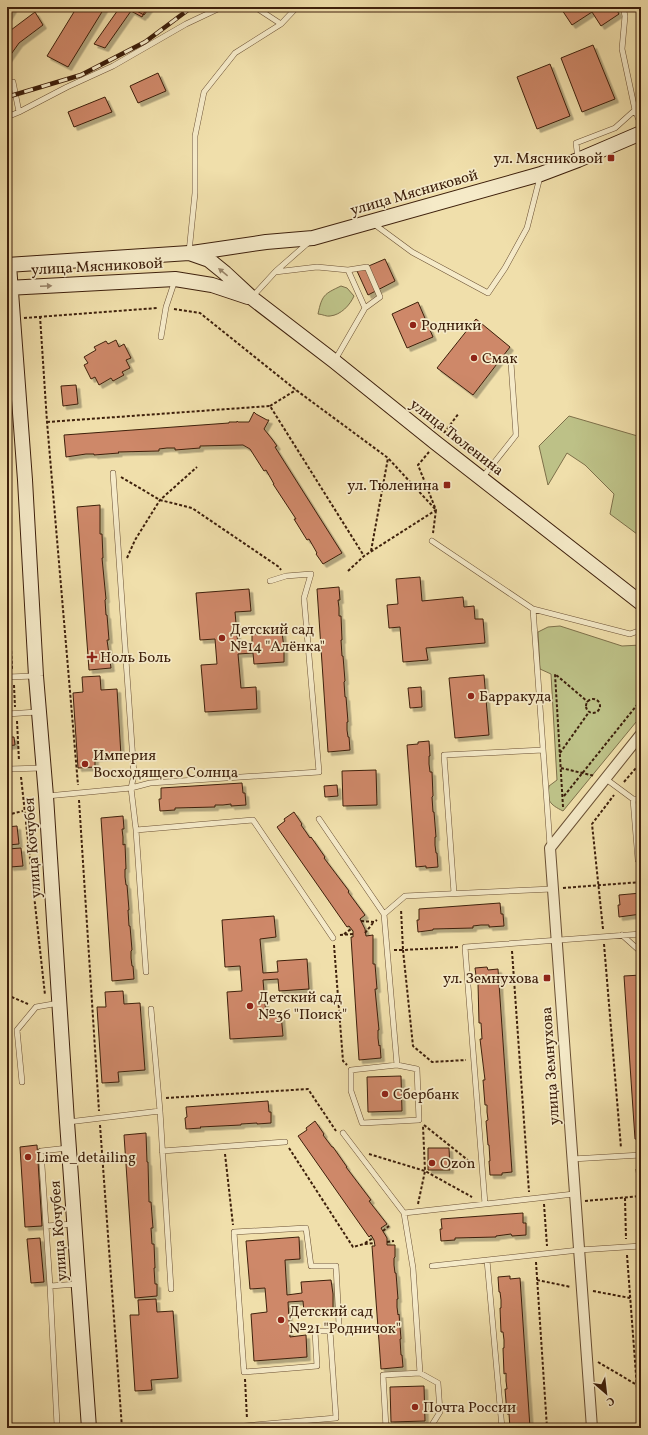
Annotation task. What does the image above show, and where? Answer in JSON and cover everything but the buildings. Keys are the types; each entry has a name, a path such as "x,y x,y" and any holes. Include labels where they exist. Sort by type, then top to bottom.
{"street":[{"name":"улица Мясниковой","path":"8,265 189,253 266,242 313,238 541,174 641,133"},
{"name":"улица Мясниковой","path":"189,253 209,260 252,298"},
{"name":"улица Кочубея","path":"8,265 14,357 26,487 38,712 46,796 53,1005 67,1122 89,1428"},
{"name":"улица Мясниковой","path":"9,287 175,279 212,285 252,298"},
{"name":"улица Тюленина","path":"252,298 641,603"},
{"path":"550,848 641,734"},
{"name":"улица Земнухова","path":"550,848 592,1428"}],"lane":[{"path":"7,117 113,66 186,24 222,7"},
{"path":"255,7 281,24"},
{"path":"189,253 195,193 195,136 204,92 235,53 281,24 297,7"},
{"path":"624,7 625,16 622,49 635,110 641,125"},
{"path":"7,83 12,82 19,112"},
{"path":"578,160 576,143 615,128 635,110 641,108"},
{"path":"372,222 412,252 488,292 505,268 527,228 541,174"},
{"path":"252,298 275,272 313,238"},
{"path":"275,272 317,267 348,270 367,267 378,290 380,298 365,308 334,361"},
{"path":"348,270 365,308"},
{"path":"161,337 166,307 175,279"},
{"path":"482,479 516,435 512,363"},
{"path":"113,473 134,776 131,788 136,830 146,972"},
{"path":"432,541 534,609 630,634 641,630"},
{"path":"46,796 131,788 150,783 274,773 319,772 304,598 311,574 286,576 270,581"},
{"path":"534,609 550,848"},
{"path":"10,677 36,676"},
{"path":"7,714 38,712"},
{"path":"454,893 444,755 543,750"},
{"path":"9,769 43,768"},
{"path":"606,779 633,799 641,798"},
{"path":"633,799 638,860 641,860"},
{"path":"319,819 384,914 397,1065"},
{"path":"136,830 253,820 333,938"},
{"path":"384,914 405,896 552,889"},
{"path":"485,1204 465,947 641,934"},
{"path":"622,935 641,952"},
{"path":"22,1082 17,1030 36,1008 53,1005"},
{"path":"152,1009 171,1290"},
{"path":"397,1065 417,1069 419,1120 362,1123 351,1091 351,1070 397,1065"},
{"path":"67,1122 160,1110"},
{"path":"343,1133 404,1213 413,1268 420,1373"},
{"path":"162,1151 285,1142"},
{"path":"57,1425 41,1151 69,1148"},
{"path":"572,1159 641,1156"},
{"path":"404,1213 544,1197 575,1198"},
{"path":"46,1226 74,1224"},
{"path":"306,1228 311,1266 336,1266 339,1324 330,1331 315,1331 317,1366 244,1372 234,1232 306,1228"},
{"path":"432,1266 578,1250 641,1246"},
{"path":"487,1260 501,1427"},
{"path":"50,1286 79,1284"},
{"path":"220,1428 336,1418 330,1331"},
{"path":"386,1428 383,1375 420,1373 438,1383 440,1412 430,1428"}],"path":[{"path":"122,1428 79,794 47,422 40,316 166,307 200,313 296,390 388,458 436,510"},
{"path":"47,422 270,406 296,390"},
{"path":"270,406 364,556"},
{"path":"371,551 388,458"},
{"path":"418,465 436,510 432,541"},
{"path":"127,559 135,540 160,500 197,467"},
{"path":"113,473 160,500 192,508 279,567 286,576"},
{"path":"348,571 371,551 436,510"},
{"path":"7,566 10,677 16,713 24,811 53,1005"},
{"path":"563,807 555,674 588,702"},
{"path":"588,702 596,700 600,707 596,713 589,712"},
{"path":"563,797 641,700"},
{"path":"588,702 586,706 589,712"},
{"path":"560,753 589,712"},
{"path":"622,1157 592,824 641,762"},
{"path":"561,768 606,779"},
{"path":"7,815 24,811"},
{"path":"552,889 641,882"},
{"path":"400,900 413,1046 432,1062 474,1060"},
{"path":"366,933 374,922 384,914"},
{"path":"361,921 374,922"},
{"path":"351,928 343,934 333,938 343,1061 351,1070"},
{"path":"343,934 353,934"},
{"path":"512,943 530,1199"},
{"path":"404,950 465,947"},
{"path":"7,995 36,1008"},
{"path":"159,1099 308,1089 336,1131 343,1133"},
{"path":"416,1212 425,1171 423,1124 482,1172"},
{"path":"285,1142 353,1247 375,1243"},
{"path":"224,1146 234,1232"},
{"path":"355,1149 425,1171 485,1204"},
{"path":"575,1198 625,1198 641,1196"},
{"path":"544,1197 548,1254"},
{"path":"625,1198 626,1247 640,1428"},
{"path":"383,1230 389,1226"},
{"path":"364,1244 373,1238"},
{"path":"387,1242 394,1242"},
{"path":"536,1255 547,1428"},
{"path":"598,1355 598,1363 637,1385"},
{"path":"244,1372 247,1426"},
{"path":"474,1428 501,1427"}],"green space":[{"path":"341,286 347,288 354,296 348,306 338,314 327,316 318,314 321,303 327,293"},
{"path":"569,416 641,437 641,537 610,514 614,494 585,465 567,453 548,485 539,446"},
{"path":"560,626 622,646 641,645 641,716 563,811 550,802 548,795 549,786 557,780 551,674 540,669 538,632 548,627"}],"railway":[{"path":"7,97 81,75 145,42 192,7"}],"place":[{"name":"ул. Мясниковой","path":"611,158"},
{"name":"Родники","path":"413,325"},
{"name":"Смак","path":"474,358"},
{"name":"ул. Тюленина","path":"447,485"},
{"name":"Детский сад №14 \"Алёнка\"","path":"222,638"},
{"name":"Ноль Боль","path":"92,657"},
{"name":"Барракуда","path":"471,696"},
{"name":"Империя Восходящего Солнца","path":"85,764"},
{"name":"ул. Земнухова","path":"547,978"},
{"name":"Детский сад №36 \"Поиск\"","path":"250,1006"},
{"name":"Сбербанк","path":"385,1094"},
{"name":"Lime_detailing","path":"28,1157"},
{"name":"Ozon","path":"432,1163"},
{"name":"Детский сад №21 \"Родничок\"","path":"281,1320"},
{"name":"Почта России","path":"415,1407"}]}
